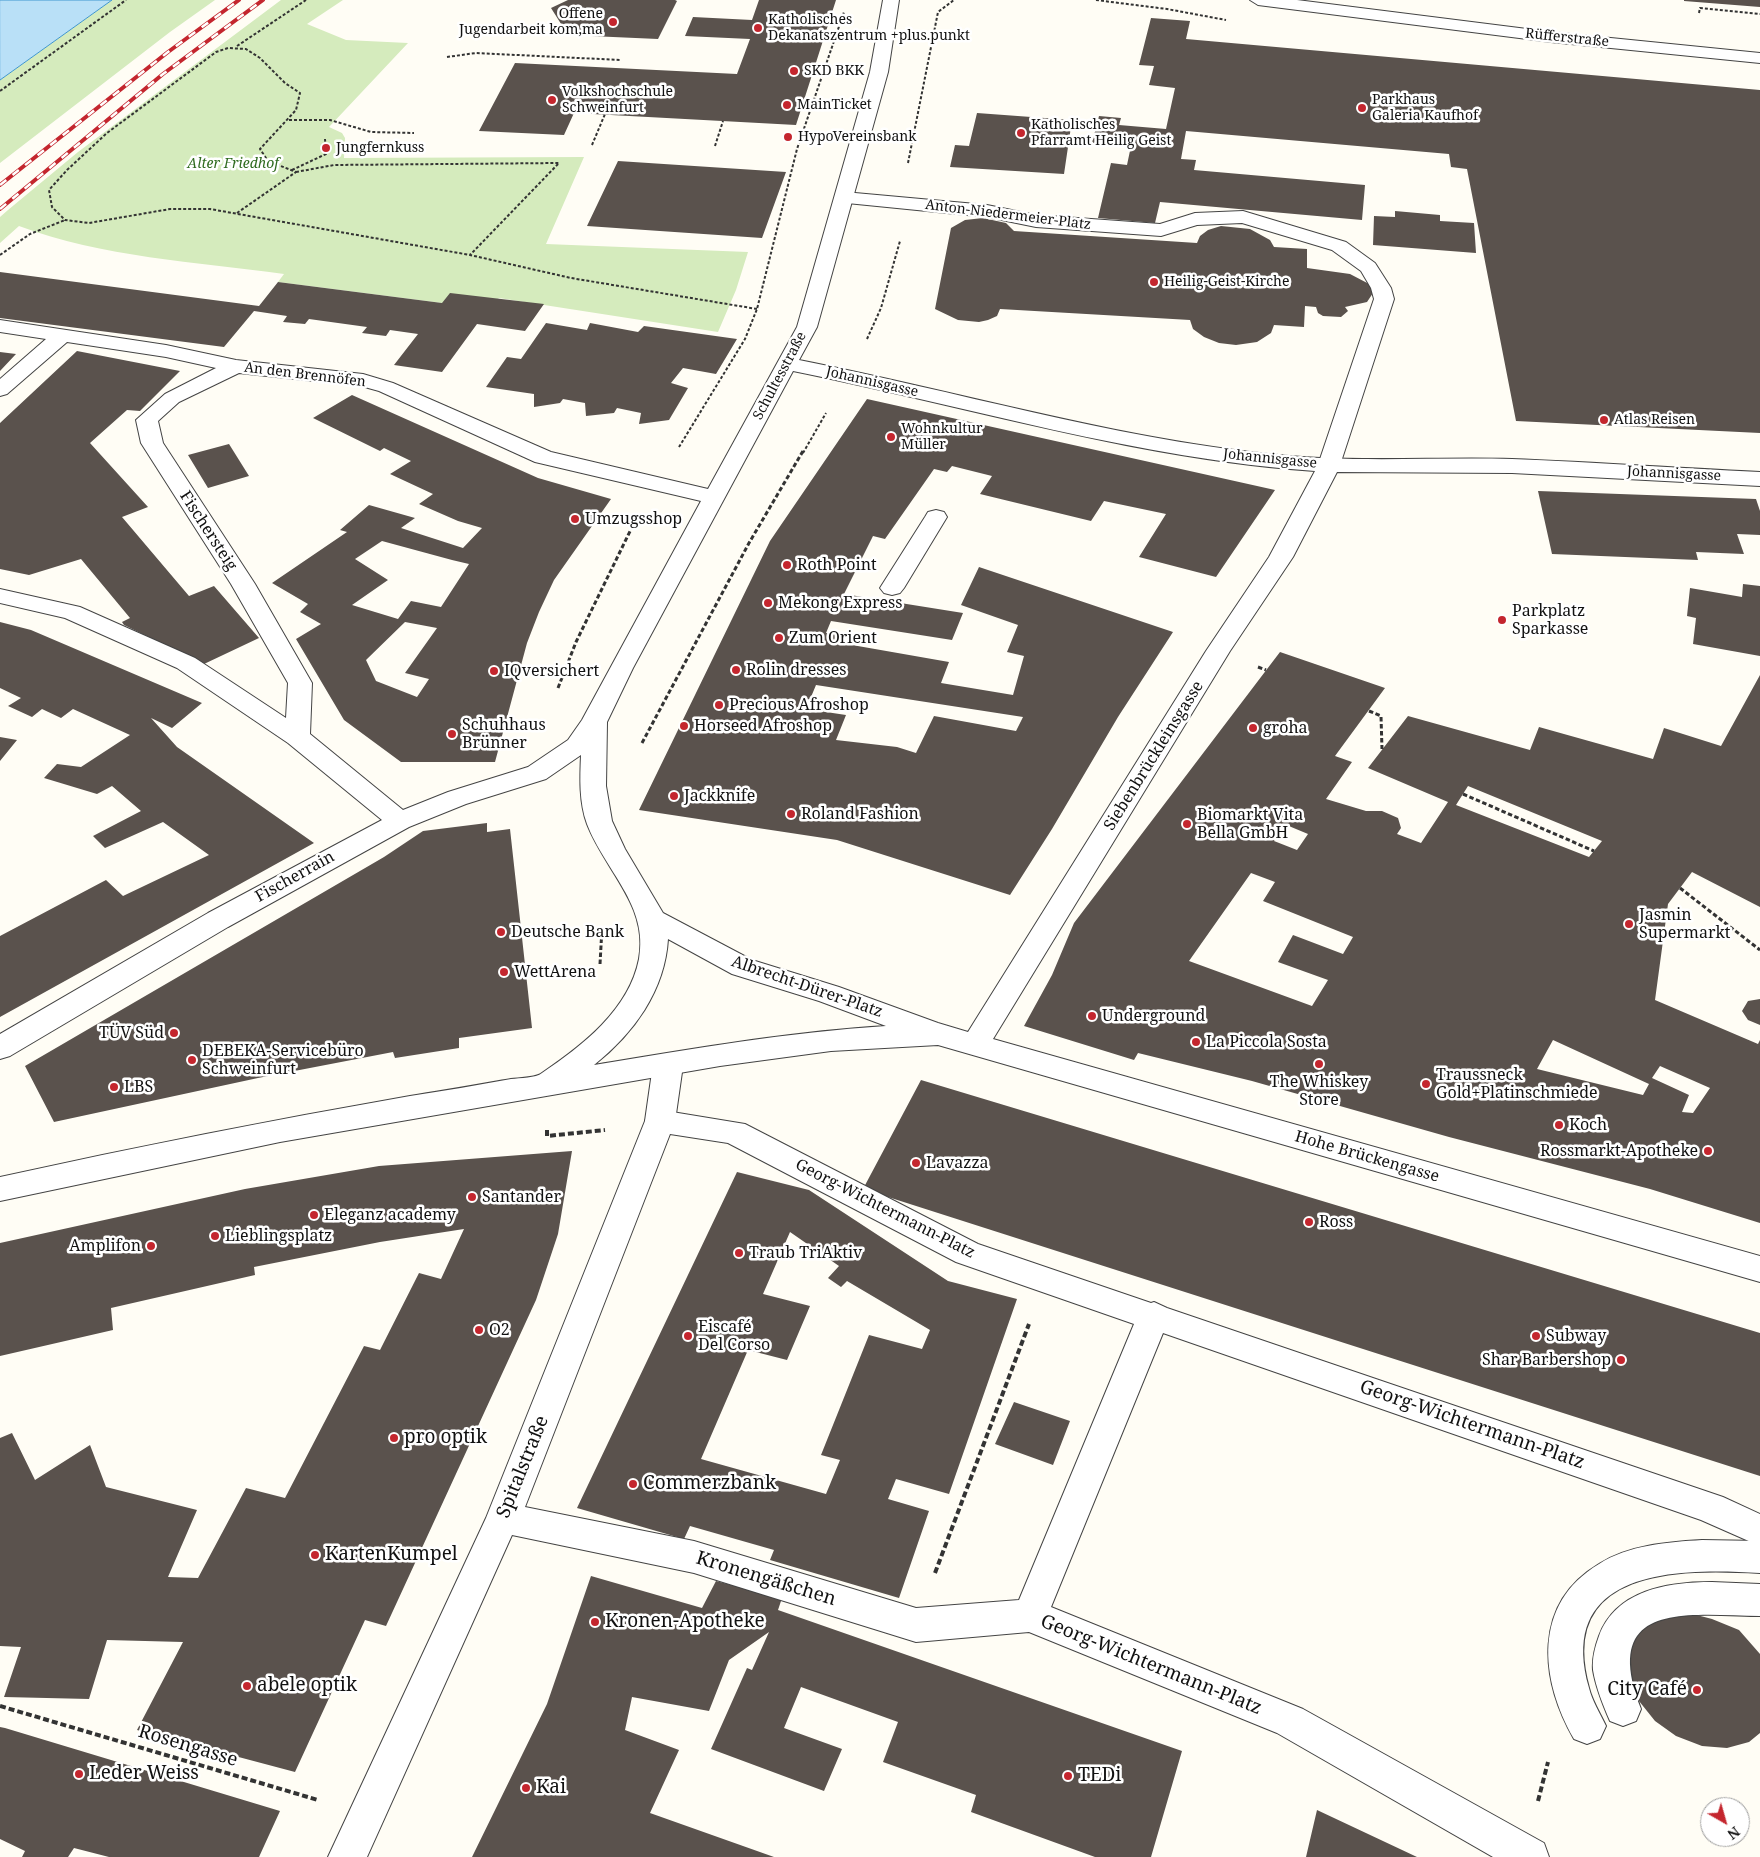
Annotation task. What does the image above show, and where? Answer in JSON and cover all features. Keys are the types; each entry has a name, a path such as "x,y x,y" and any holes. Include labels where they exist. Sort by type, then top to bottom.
{"street":[{"name":"Schultesstraße","path":"594,722 621,668 807,328 879,72 891,0"},
{"name":"Rüfferstraße","path":"1258,0 1551,37 1760,58"},
{"name":"Anton-Niedermeier-Platz","path":"844,198 987,211 1036,221 1161,230 1196,219 1243,217 1302,232 1339,246 1368,267 1381,288 1384,300 1329,465"},
{"name":"An den Brennöfen","path":"0,326 64,334 166,351 236,366 363,380 386,387 543,457 655,485 714,497"},
{"path":"0,390 64,334"},
{"name":"Johannisgasse","path":"788,364 849,376 1058,425 1175,447 1268,461 1329,465 1512,466 1760,478"},
{"name":"Fischersteig","path":"236,366 172,398 147,420 152,443 243,584 300,683 297,737"},
{"name":"Siebenbrückleinsgasse","path":"975,1044 1218,651 1281,557 1329,465"},
{"path":"892,588 936,517"},
{"path":"0,596 72,612 186,664 297,737 400,821"},
{"path":"544,1085 581,1062 621,1022 646,982 654,949 652,919 607,838 595,806 594,722"},
{"name":"Fischerrain","path":"0,1048 218,920 400,821 457,798 537,773 577,746 594,722"},
{"name":"Albrecht-Dürer-Platz","path":"652,919 742,967 829,994 938,1034 975,1044"},
{"name":"Albrecht-Dürer-Platz","path":"668,1065 831,1040 938,1034"},
{"name":"Hohe Brückengasse","path":"975,1044 1760,1269"},
{"path":"0,1189 134,1159 280,1130 668,1065"},
{"name":"Spitalstraße","path":"347,1857 503,1518 660,1121 668,1065"},
{"name":"Georg-Wichtermann-Platz","path":"660,1121 734,1132 967,1252 1711,1508 1760,1530"},
{"name":"Georg-Wichtermann-Platz","path":"1154,1315 1030,1616 1290,1721 1530,1857"},
{"name":"Kronengäßchen","path":"503,1518 694,1557 916,1624 1030,1616"},
{"path":"1587,1726 1575,1706 1569,1685 1565,1657 1567,1632 1576,1606 1595,1584 1615,1572 1639,1563 1670,1558 1738,1556 1760,1558"},
{"path":"1623,1709 1616,1694 1611,1674 1611,1652 1618,1629 1637,1613 1660,1604 1683,1599 1760,1600"}],"path":[{"path":"0,91 126,0"},
{"path":"237,47 306,0"},
{"path":"556,694 576,642 655,485 745,339 757,309 798,149 845,6"},
{"path":"1736,6 1736,12"},
{"path":"1700,8 1760,14"},
{"path":"65,220 52,207 49,190 67,167 95,142 224,48 251,49 281,80 300,93 300,102 288,120 265,138 260,149 268,160 296,172"},
{"path":"447,57 476,53 620,60"},
{"path":"592,145 605,114"},
{"path":"288,120 330,120 371,132 414,133"},
{"path":"714,146 724,121"},
{"path":"292,170 326,154 325,139"},
{"path":"237,213 296,172 334,165 559,163 470,255"},
{"path":"0,255 15,241 35,229 65,220 90,223 170,209 210,209 470,255 571,278 757,309"},
{"path":"638,751 749,543 849,376"},
{"path":"1369,711 1381,716 1382,750"},
{"path":"1463,794 1594,851"},
{"path":"1680,888 1760,950"},
{"path":"599,921 602,930 600,970"},
{"path":"916,1624 1045,1279"},
{"name":"Rosengasse","path":"0,1706 367,1814"}],"green space":[{"path":"112,0 215,0 170,32 0,163 0,80"},
{"name":"Alter Friedhof","path":"281,0 343,0 307,24 346,40 408,43 329,127 342,133 345,138 344,158 584,157 546,244 748,252 736,290 718,332 499,298 497,300 442,303 278,282 284,274 116,252 83,245 19,226 0,243 0,217 8,210 78,152"}],"water":[{"path":"0,0 112,0 0,80"}],"building":[{"name":"Offene Jugendarbeit kom,ma","path":"568,0 677,1 658,39 568,35 551,8"},
{"path":"759,0 836,0 796,125 574,113 564,135 479,131 515,63 737,74 750,39 685,36 693,17 752,20"},
{"path":"1760,0 1760,7 1684,1"},
{"path":"1151,18 1190,21 1186,39 1760,90 1760,433 1516,421 1467,169 1451,167 1449,154 1186,131 1181,159 1196,160 1194,170 1365,185 1362,220 1160,202 1155,223 1098,218 1111,163 1127,165 1131,146 1092,143 1099,116 1121,118 1119,125 1166,129 1175,88 1149,85 1154,66 1139,65"},
{"name":"Katholisches Pfarramt Heilig Geist","path":"977,113 1072,120 1064,174 950,167 955,145 969,146"},
{"path":"618,161 786,172 762,238 587,226"},
{"path":"1395,211 1440,215 1440,221 1474,223 1476,253 1373,245 1374,216 1395,217"},
{"name":"Heilig-Geist-Kirche","path":"983,218 1006,223 1014,231 1197,243 1200,236 1208,230 1221,226 1250,229 1270,240 1274,247 1307,249 1307,268 1350,274 1371,285 1373,293 1367,302 1345,307 1348,311 1341,317 1323,316 1318,313 1316,307 1305,306 1304,327 1274,325 1271,333 1257,342 1236,345 1219,343 1204,337 1193,329 1190,320 1000,309 997,316 988,320 979,322 958,320 935,309 951,228 965,220"},
{"path":"0,272 259,306 278,282 442,303 450,293 544,304 525,331 477,324 442,372 394,365 418,334 390,330 386,336 362,333 367,327 309,319 305,324 283,322 287,316 254,311 224,347 0,318"},
{"path":"546,323 587,330 590,323 638,332 644,326 737,339 716,374 683,368 671,383 688,388 669,420 639,424 641,413 617,408 614,413 586,416 585,403 563,399 560,403 534,407 534,394 486,387 507,357 521,359"},
{"path":"77,351 180,371 140,411 127,410 90,443 148,507 122,517 189,596 214,586 259,638 204,664 124,625 122,622 130,618 81,559 29,575 0,569 0,423"},
{"path":"0,352 16,354 0,371"},
{"path":"352,395 538,478 611,499 554,580 539,612 527,643 495,762 401,762 344,720 296,639 321,624 300,612 308,604 272,583 347,532 340,530 369,505 415,518 401,528 463,548 482,528 458,521 419,504 433,494 390,474 411,461 384,448 380,451 313,418","holes":["382,541 452,560 469,564 441,607 411,601 398,619 352,605 388,580 355,559","405,622 437,628 405,673 429,679 417,697 376,681 366,660"]},
{"path":"867,399 1275,490 1216,577 1139,557 1166,514 1104,501 1091,521 980,494 992,476 952,466 947,472 934,469 885,539 873,536 844,594 963,613 952,640 831,621 826,633 838,634 835,642 949,662 941,683 1013,695 1024,656 1007,652 1018,625 961,605 979,567 1173,632 1118,717 1052,829 1010,895 837,840 639,810 770,541","holes":["816,685 1023,717 1016,731 934,716 916,753 897,747 836,740 846,715 806,709"]},
{"path":"229,444 249,476 208,488 188,455"},
{"path":"1538,491 1756,499 1760,511 1760,535 1737,534 1744,554 1696,552 1698,560 1552,554"},
{"path":"1743,584 1760,586 1760,656 1693,644 1696,618 1687,616 1690,588 1742,597"},
{"path":"0,622 31,630 202,703 172,728 151,718 177,747 314,843 0,1017 0,936 106,880 123,896 209,855 163,822 105,848 93,836 141,811 112,786 97,794 44,778 57,764 81,767 130,735 73,709 61,718 42,709 32,717 8,706 21,698 0,688"},
{"path":"1280,652 1385,688 1335,756 1352,762 1326,799 1366,811 1382,811 1398,818 1401,828 1397,834 1421,843 1448,802 1368,768 1408,716 1530,750 1539,727 1653,759 1664,728 1721,746 1760,675 1760,907 1692,872 1668,904 1655,1000 1758,1044 1760,1040 1760,1223 1650,1189 1449,1137 1252,1081 1138,1053 1134,1060 1024,1026 1052,975 1074,923","holes":["1468,786 1602,841 1589,857 1456,805","1284,824 1308,834 1297,850 1274,841","1251,873 1275,882 1263,901 1353,937 1343,954 1293,935 1278,962 1328,980 1312,1006 1189,961","1553,1040 1649,1084 1643,1095 1537,1069","1660,1066 1710,1088 1693,1113 1682,1112 1689,1095 1652,1078"]},
{"path":"0,737 17,740 0,761"},
{"path":"487,823 487,832 510,829 532,1028 459,1038 459,1048 395,1058 393,1052 258,1078 54,1122 25,1066 384,857 423,831"},
{"path":"1760,999 1760,1025 1748,1020 1742,1011 1748,1001"},
{"path":"921,1080 1760,1333 1760,1476 863,1189"},
{"path":"572,1151 558,1234 536,1300 386,1626 365,1620 295,1772 137,1730 183,1642 107,1640 89,1699 4,1697 21,1647 0,1646 0,1438 12,1433 35,1480 90,1445 106,1487 197,1510 168,1577 198,1578 246,1488 285,1498 364,1346 380,1350 419,1273 441,1279 464,1229 380,1242 254,1267 255,1275 111,1308 113,1330 0,1356 0,1243 245,1189 379,1166"},
{"path":"737,1172 809,1190 948,1281 1017,1299 949,1494 896,1479 888,1499 929,1511 899,1598 770,1560 774,1550 690,1526 684,1539 577,1508","holes":["790,1232 839,1266 828,1278 841,1287 847,1281 930,1330 922,1349 869,1335 821,1455 840,1460 826,1494 701,1459 748,1350 787,1360 810,1306 763,1294"]},
{"path":"1014,1402 1070,1421 1053,1465 995,1444"},
{"path":"591,1576 702,1608 716,1581 782,1598 778,1610 1182,1751 1151,1857 1095,1857 971,1812 976,1795 883,1762 898,1722 801,1687 784,1728 842,1749 824,1791 711,1749 747,1668 752,1670 769,1632 729,1660 709,1711 632,1697 625,1730 679,1750 650,1813 774,1857 472,1857 547,1704"},
{"name":"City Café","path":"1689,1613 1712,1619 1739,1630 1760,1654 1760,1733 1749,1742 1727,1748 1702,1746 1676,1736 1655,1721 1639,1701 1630,1679 1628,1657 1634,1639 1648,1624 1666,1616"},
{"name":"Leder Weiss","path":"0,1727 280,1811 259,1857 109,1857 74,1848 68,1857 22,1857 25,1851 0,1839"},
{"path":"1317,1810 1417,1857 1306,1857"}],"railway":[{"path":"0,185 168,52 239,0"},
{"path":"0,209 163,74 263,0"}],"place":[{"name":"Offene Jugendarbeit kom,ma","path":"613,22"},
{"name":"Katholisches Dekanatszentrum +plus.punkt","path":"758,28"},
{"name":"SKD BKK","path":"794,71"},
{"name":"Volkshochschule Schweinfurt","path":"552,100"},
{"name":"MainTicket","path":"787,105"},
{"name":"Parkhaus Galeria Kaufhof","path":"1362,108"},
{"name":"Katholisches Pfarramt Heilig Geist","path":"1021,133"},
{"name":"HypoVereinsbank","path":"788,137"},
{"name":"Jungfernkuss","path":"326,148"},
{"name":"Heilig-Geist-Kirche","path":"1154,282"},
{"name":"Atlas Reisen","path":"1604,420"},
{"name":"Wohnkultur Müller","path":"891,437"},
{"name":"Umzugsshop","path":"575,519"},
{"name":"Roth Point","path":"787,565"},
{"name":"Mekong Express","path":"768,603"},
{"name":"Parkplatz Sparkasse","path":"1502,620"},
{"name":"Zum Orient","path":"779,638"},
{"name":"Rolin dresses","path":"736,670"},
{"name":"IQversichert","path":"494,671"},
{"name":"Precious Afroshop","path":"719,705"},
{"name":"Horseed Afroshop","path":"684,726"},
{"name":"groha","path":"1253,728"},
{"name":"Schuhhaus Brünner","path":"452,734"},
{"name":"Jackknife","path":"674,796"},
{"name":"Roland Fashion","path":"791,814"},
{"name":"Biomarkt Vita Bella GmbH","path":"1187,824"},
{"name":"Jasmin Supermarkt","path":"1629,924"},
{"name":"Deutsche Bank","path":"501,932"},
{"name":"WettArena","path":"504,972"},
{"name":"Underground","path":"1092,1016"},
{"name":"TÜV Süd","path":"174,1033"},
{"name":"La Piccola Sosta","path":"1196,1042"},
{"name":"DEBEKA-Servicebüro Schweinfurt","path":"192,1060"},
{"name":"The Whiskey Store","path":"1319,1064"},
{"name":"Traussneck Gold+Platinschmiede","path":"1426,1084"},
{"name":"LBS","path":"114,1087"},
{"name":"Koch","path":"1559,1125"},
{"name":"Rossmarkt-Apotheke","path":"1708,1151"},
{"name":"Lavazza","path":"916,1163"},
{"name":"Santander","path":"472,1197"},
{"name":"Eleganz academy","path":"314,1215"},
{"name":"Ross","path":"1309,1222"},
{"name":"Lieblingsplatz","path":"215,1236"},
{"name":"Amplifon","path":"151,1246"},
{"name":"Traub TriAktiv","path":"739,1253"},
{"name":"O2","path":"479,1330"},
{"name":"Eiscafé Del Corso","path":"688,1336"},
{"name":"Subway","path":"1536,1336"},
{"name":"Shar Barbershop","path":"1621,1360"},
{"name":"pro optik","path":"394,1438"},
{"name":"Commerzbank","path":"633,1484"},
{"name":"KartenKumpel","path":"315,1555"},
{"name":"Kronen-Apotheke","path":"595,1622"},
{"name":"abele optik","path":"247,1686"},
{"name":"City Café","path":"1697,1690"},
{"name":"Leder Weiss","path":"79,1774"},
{"name":"TEDi","path":"1068,1776"},
{"name":"Kai","path":"526,1788"}]}
